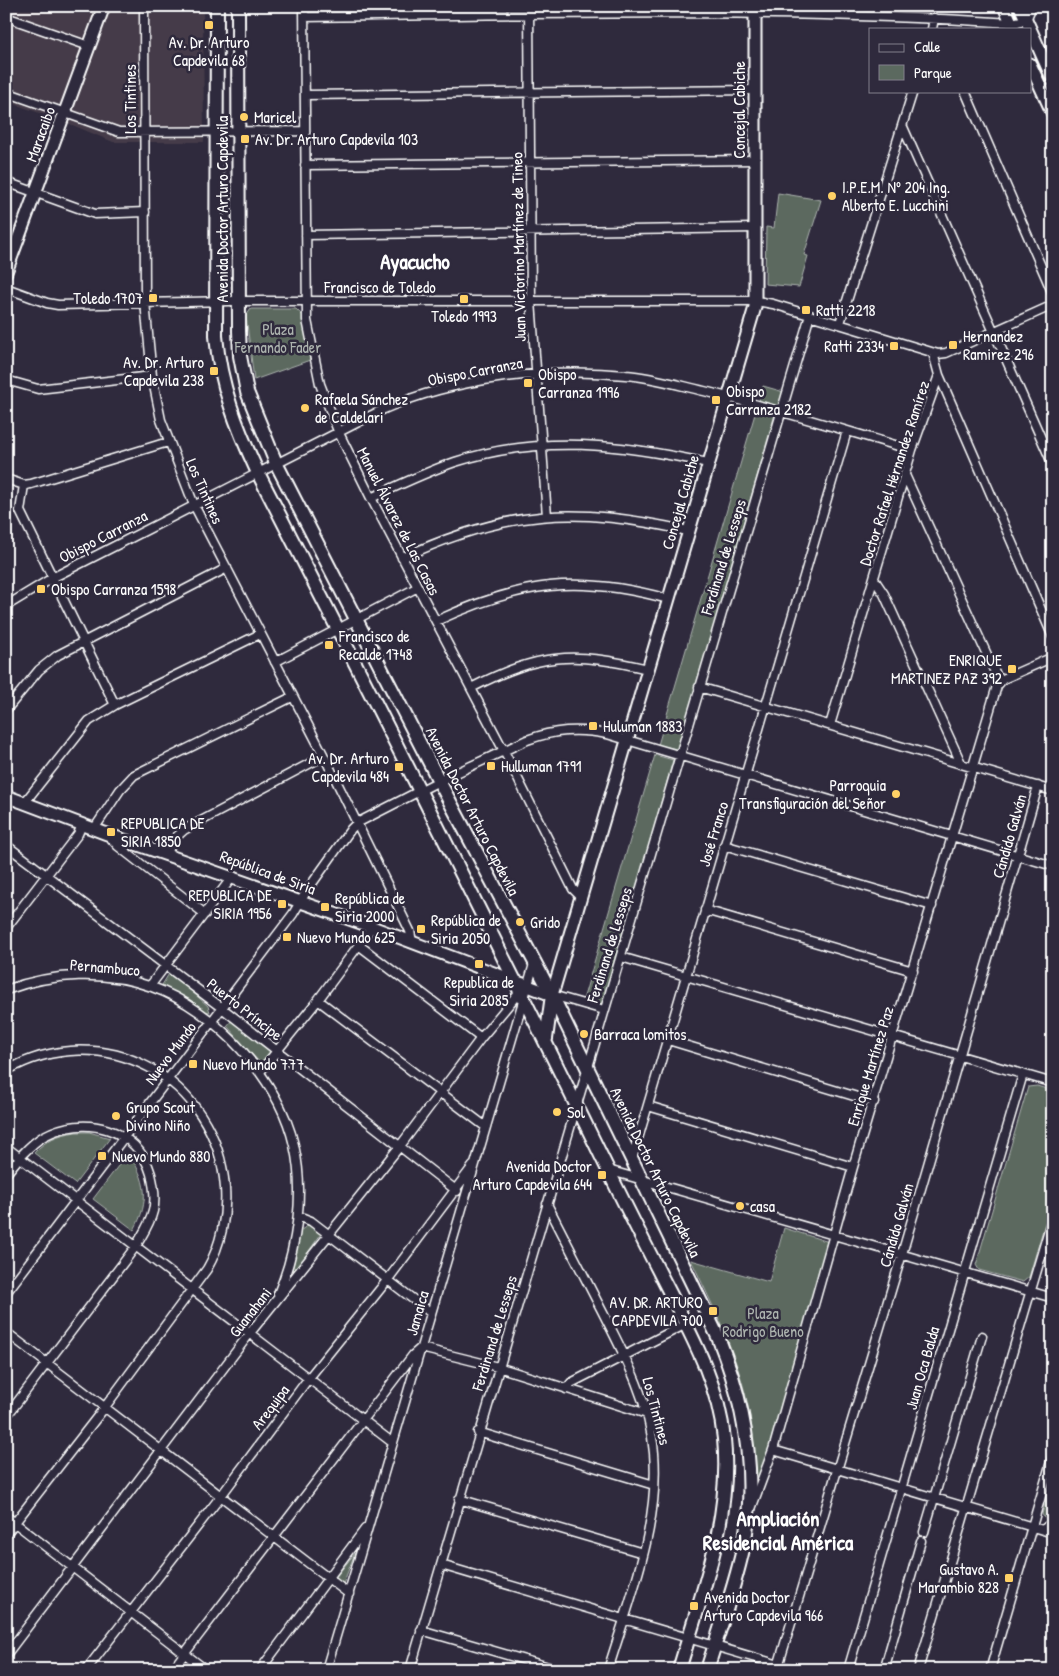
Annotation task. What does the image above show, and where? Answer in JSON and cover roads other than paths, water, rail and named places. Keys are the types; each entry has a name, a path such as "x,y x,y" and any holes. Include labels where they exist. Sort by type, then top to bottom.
{"main road":[{"name":"Maracaibo","path":"6,272 104,6"},
{"name":"Avenida Doctor Arturo Capdevila","path":"216,6 216,302 221,376 231,410 258,473 522,989 608,1170 686,1324 714,1390 724,1438 724,1502 717,1539 679,1670"},
{"name":"Avenida Doctor Arturo Capdevila","path":"238,6 238,302 240,356 245,384 253,410 276,463 356,620 534,964 552,994 718,1337 738,1391 748,1460 748,1514 742,1551 706,1670"},
{"path":"1004,6 1013,26"},
{"path":"1020,6 1030,28"},
{"name":"Concejal Cabiche","path":"552,994 756,301 755,10"},
{"path":"1032,33 1053,80"},
{"path":"1032,68 1053,114"},
{"name":"República de Siria","path":"6,796 107,834 233,876 372,927 522,989 552,994"},
{"path":"546,1043 552,994"}],"street":[{"name":"Los Tintines","path":"144,6 145,302 152,376 168,442 194,505 324,756 410,931 412,942"},
{"name":"Manuel Álvarez de Las Casas","path":"304,6 306,301 313,362 338,431 371,498 504,751 573,889 581,897"},
{"path":"304,17 529,10 755,10 934,26 1013,26 1026,20 1032,6"},
{"name":"Juan Victorino Martínez de Tineo","path":"529,10 531,301 548,516"},
{"path":"6,17 89,46"},
{"path":"305,95 755,90"},
{"path":"6,92 112,131 305,131"},
{"path":"840,323 913,92"},
{"path":"965,92 1053,294"},
{"path":"903,127 1053,465"},
{"path":"305,165 756,160"},
{"path":"6,182 95,214 145,212"},
{"path":"306,234 756,228"},
{"name":"Francisco de Toledo","path":"6,288 58,305 145,302 306,301 756,301 840,323 934,353"},
{"path":"934,353 946,353 1053,305"},
{"name":"Ferdinand de Lesseps","path":"410,1670 478,1432 810,315"},
{"name":"Doctor Rafael Hérnandez Ramírez","path":"830,725 912,450 939,376 934,353"},
{"name":"Obispo Carranza","path":"6,606 54,577 338,431 400,403 430,393 498,379 536,374 628,375 728,397 912,450"},
{"path":"6,380 38,389 152,376"},
{"path":"939,376 1053,636"},
{"name":"José Franco","path":"632,1159 847,431"},
{"path":"6,479 24,485 168,442"},
{"path":"371,498 456,462 489,453 541,445 588,444 619,446 708,463"},
{"path":"905,474 999,682 1053,657"},
{"path":"24,485 20,511 85,640 115,705"},
{"path":"402,558 448,537 476,528 502,521 548,516 614,516 688,531"},
{"path":"6,710 39,670 58,655 227,568"},
{"path":"874,579 884,594 961,763"},
{"path":"436,621 494,596 549,586 608,586 668,600"},
{"path":"275,662 418,587"},
{"path":"25,802 81,728 115,705 260,634"},
{"path":"471,688 512,668 544,660 584,657 648,669"},
{"name":"Enrique Martínez Paz","path":"748,1514 754,1504 773,1450 853,1167 999,682"},
{"path":"699,687 1053,791"},
{"path":"94,829 120,790 134,775 292,697"},
{"path":"357,823 439,781 504,751 544,734 573,730 595,732 627,740 1053,866"},
{"path":"166,853 174,839 184,830 324,756"},
{"name":"Cándido Galván","path":"778,1667 902,1254 1038,786"},
{"name":"Nuevo Mundo","path":"6,1293 222,1008 357,823"},
{"path":"6,928 78,834 82,825"},
{"path":"107,834 118,846 205,914"},
{"name":"Puerto Príncipe","path":"6,845 222,1008 454,1190 466,1195"},
{"path":"724,845 932,906"},
{"path":"150,986 233,876"},
{"path":"705,910 913,970"},
{"path":"260,1072 278,1052 360,946 372,927"},
{"path":"360,946 481,1038"},
{"path":"621,956 1053,1083"},
{"name":"Jamaica","path":"326,1670 476,1162 522,989 534,964"},
{"name":"Pernambuco","path":"7,989 54,977 81,976 107,978 150,986 169,994 211,1022 247,1055 275,1097 294,1145 298,1216 288,1268 275,1302"},
{"name":"Guanahani","path":"6,1655 250,1333 400,1146 481,1038 522,989"},
{"name":"República de Siria","path":"552,994 604,1010"},
{"path":"318,1000 486,1127"},
{"path":"668,1040 874,1102"},
{"path":"6,1070 43,1054 59,1050 87,1049 126,1057 168,1080 190,1102 204,1121 214,1141 224,1178 226,1202 217,1247 212,1260 105,1407 6,1534"},
{"name":"Juan Oca Balda","path":"848,1670 1023,1074"},
{"path":"648,1106 853,1167"},
{"path":"6,1174 19,1157 44,1136 72,1126 87,1125 124,1135 142,1152 149,1167 155,1198 148,1226 136,1246 6,1417"},
{"path":"6,1147 393,1443"},
{"name":"Arequipa","path":"86,1670 221,1496 308,1379 389,1278 476,1162"},
{"path":"608,1170 835,1233 1053,1298"},
{"name":"Los Tintines","path":"547,1204 624,1354 646,1414 654,1454 654,1485 642,1553 608,1670"},
{"path":"298,1216 307,1218 330,1234 389,1278 431,1313"},
{"path":"918,1670 1053,1216"},
{"path":"566,1389 571,1383 624,1354 686,1324"},
{"path":"6,1332 348,1594"},
{"path":"924,1532 982,1336"},
{"path":"172,1670 362,1420 413,1355 421,1348 498,1368 646,1414"},
{"path":"478,1432 654,1485"},
{"path":"773,1450 1053,1533"},
{"path":"990,1670 1053,1455"},
{"path":"459,1499 642,1553"},
{"path":"6,1516 206,1670"},
{"path":"1043,1530 1053,1521"},
{"path":"260,1670 369,1524"},
{"path":"884,1670 921,1541"},
{"path":"440,1566 688,1638 778,1667 796,1670"},
{"path":"421,1630 559,1670"}],"place":[{"name":"Av. Dr. Arturo Capdevila 68","path":"209,25"},
{"name":"Maricel","path":"244,117"},
{"name":"Av. Dr. Arturo Capdevila 103","path":"245,139"},
{"name":"I.P.E.M. Nº 204 Ing. Alberto E. Lucchini","path":"832,196"},
{"name":"Toledo 1707","path":"153,298"},
{"name":"Toledo 1993","path":"464,299"},
{"name":"Ratti 2218","path":"806,310"},
{"name":"Hernandez Ramirez 296","path":"953,345"},
{"name":"Ratti 2334","path":"894,346"},
{"name":"Av. Dr. Arturo Capdevila 238","path":"214,371"},
{"name":"Obispo Carranza 1996","path":"528,383"},
{"name":"Obispo Carranza 2182","path":"716,400"},
{"name":"Rafaela Sánchez de Caldelari","path":"305,408"},
{"name":"Obispo Carranza 1598","path":"41,589"},
{"name":"Francisco de Recalde 1748","path":"329,645"},
{"name":"ENRIQUE MARTINEZ PAZ 392","path":"1012,669"},
{"name":"Huluman 1883","path":"593,726"},
{"name":"Hulluman 1791","path":"491,766"},
{"name":"Av. Dr. Arturo Capdevila 484","path":"399,767"},
{"name":"Parroquia Transfiguración del Señor","path":"896,794"},
{"name":"REPUBLICA DE SIRIA 1850","path":"111,832"},
{"name":"REPUBLICA DE SIRIA 1956","path":"282,904"},
{"name":"República de Siria 2000","path":"325,907"},
{"name":"Grido","path":"520,922"},
{"name":"República de Siria 2050","path":"421,929"},
{"name":"Nuevo Mundo 625","path":"287,937"},
{"name":"Republica de Siria 2085","path":"479,964"},
{"name":"Barraca lomitos","path":"584,1034"},
{"name":"Nuevo Mundo 777","path":"193,1064"},
{"name":"Sol","path":"557,1112"},
{"name":"Grupo Scout Divino Niño","path":"116,1116"},
{"name":"Nuevo Mundo 880","path":"102,1156"},
{"name":"Avenida Doctor Arturo Capdevila 644","path":"602,1175"},
{"name":"casa","path":"740,1206"},
{"name":"AV. DR. ARTURO CAPDEVILA 700","path":"713,1311"},
{"name":"Gustavo A. Marambio 828","path":"1009,1578"},
{"name":"Avenida Doctor Arturo Capdevila 966","path":"694,1606"}],"district":[{"name":"Ayacucho","path":"415,261"},
{"name":"Ampliación Residencial América","path":"778,1530"}],"park label":[{"name":"Plaza Fernando Fader","path":"278,338"},
{"name":"Plaza Rodrigo Bueno","path":"763,1322"}]}
